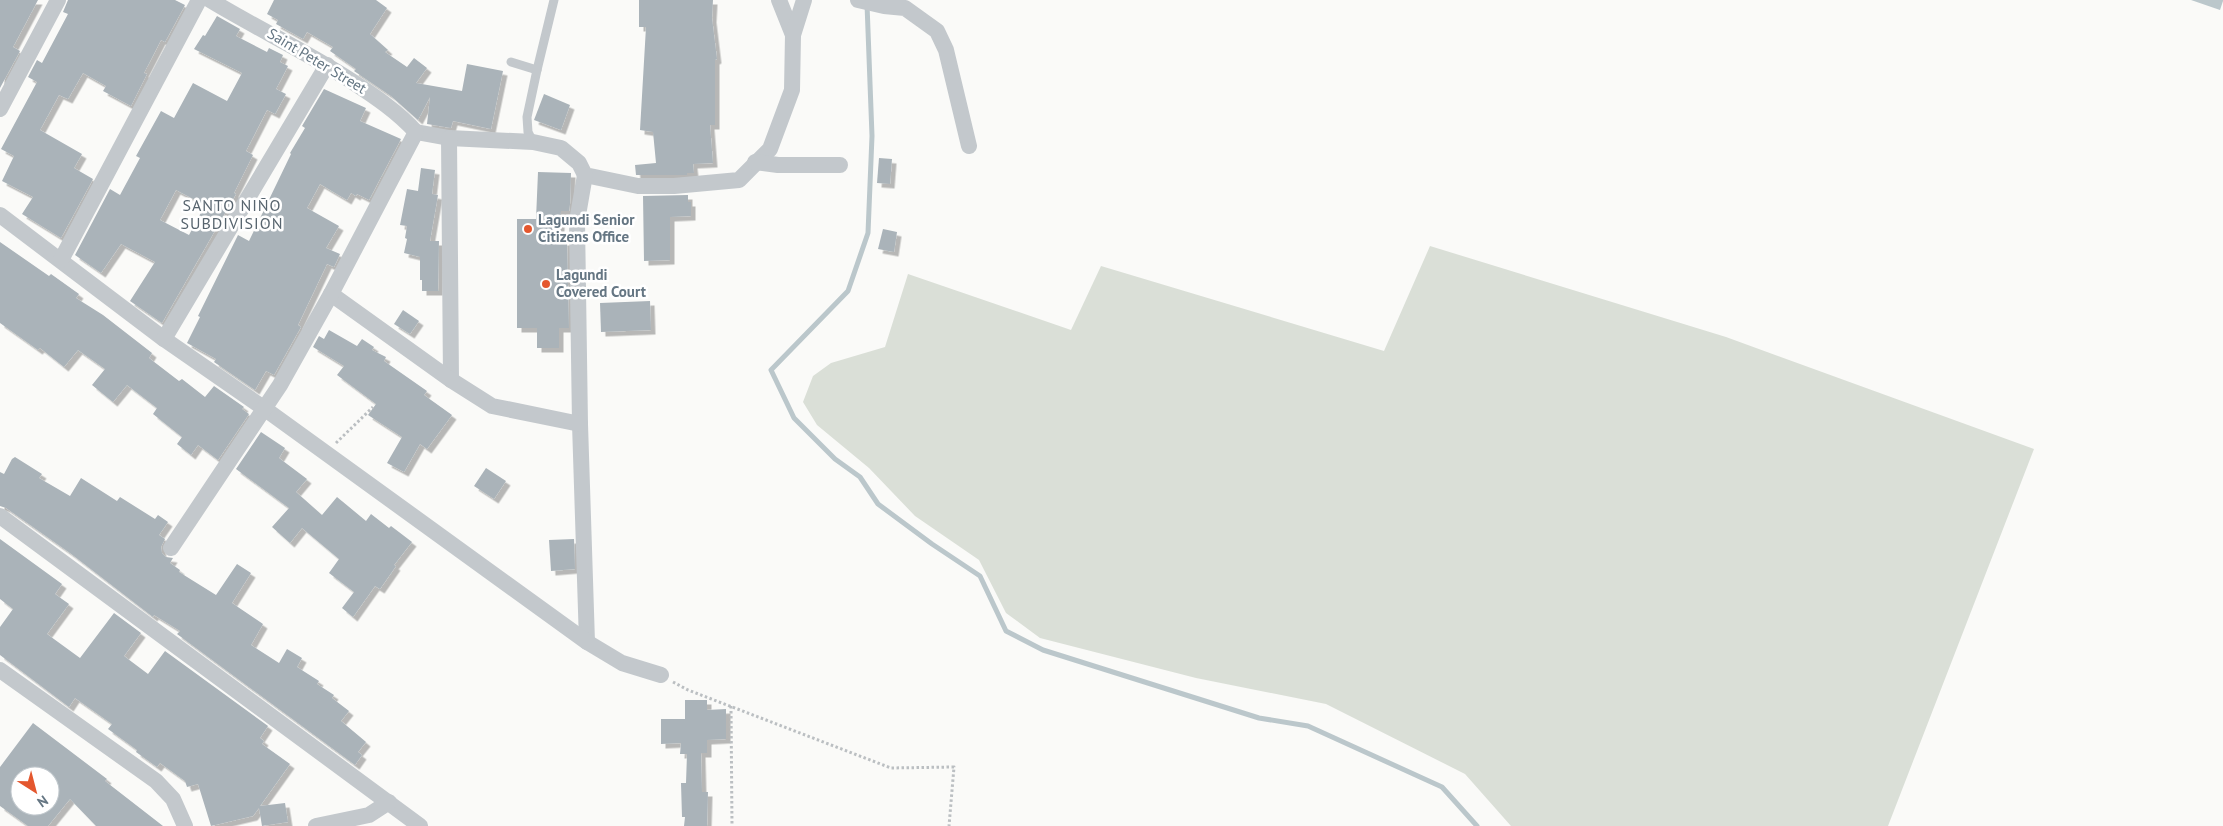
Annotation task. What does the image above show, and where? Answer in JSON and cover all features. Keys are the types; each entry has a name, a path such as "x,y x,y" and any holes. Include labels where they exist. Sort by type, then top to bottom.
{"street":[{"path":"0,109 58,0"},
{"path":"61,260 199,0"},
{"path":"779,0 792,35"},
{"path":"585,175 638,186 674,186 739,180 770,149 792,90 792,35 804,0"},
{"path":"858,0 884,6 905,8 937,32 946,50 969,146"},
{"name":"Saint Peter Street","path":"221,3 378,98 416,132"},
{"path":"164,339 328,66"},
{"path":"171,548 280,386 331,294 416,132 449,138 533,142 560,148 579,163 585,175 577,221 580,424 587,642"},
{"path":"449,138 451,380"},
{"path":"755,162 778,165 840,165"},
{"path":"0,215 164,339 265,409 587,642 622,663 661,675"},
{"path":"331,294 451,380 492,406 580,424"},
{"path":"0,516 420,826"},
{"path":"0,670 156,781 174,799 185,826"},
{"path":"316,826 370,815 389,802"}],"lane":[{"path":"533,142 528,132 527,117 536,70 554,0"},
{"path":"511,62 536,70"}],"path":[{"path":"325,454 373,407"},
{"path":"661,675 688,690 891,768 954,767 949,826"},
{"path":"731,706 732,826"}],"shaded area":[{"path":"2191,0 2223,0 2223,1 2220,10"},
{"path":"1430,246 1726,337 2034,449 1888,826 1511,826 1465,774 1326,704 1196,678 1040,638 1006,613 979,560 915,516 869,468 817,425 803,402 813,376 831,363 885,347 908,274 1071,330 1101,266 1384,351"}],"building":[{"path":"0,0 38,0 13,47 20,51 0,88"},
{"path":"68,0 175,0 185,5 165,42 161,40 144,73 147,74 131,106 103,91 106,86 83,73 68,99 59,95 40,130 82,154 74,168 93,179 61,238 22,214 33,197 2,181 14,156 1,149 37,82 28,77 37,60 42,63 68,14 63,12"},
{"path":"274,0 376,0 387,8 370,34 388,50 385,52 407,67 414,58 427,68 416,83 462,91 467,64 503,71 491,129 453,121 451,128 427,124 430,97 418,120 391,96 354,71 356,69 330,51 333,47 307,32 303,39 276,24 278,20 267,14"},
{"path":"639,0 713,0 712,18 717,59 715,60 715,125 710,125 713,163 693,164 694,173 687,173 687,175 636,175 635,165 656,163 653,132 640,130 646,27 639,27"},
{"path":"217,16 240,29 236,36 267,52 269,48 283,55 280,62 288,66 276,89 286,94 275,114 267,110 246,151 253,155 234,193 236,194 162,323 130,301 155,262 121,244 101,273 75,255 110,189 120,195 140,158 136,156 161,111 174,118 193,83 227,101 242,73 194,49 203,35 205,36","holes":["176,190 205,205 189,235 160,220"]},
{"path":"324,89 366,108 360,121 401,139 369,200 351,193 347,200 320,184 307,208 339,226 326,248 340,254 334,267 327,264 298,325 301,327 274,375 266,371 255,390 214,362 216,359 187,343 200,317 198,316 238,235 249,241 290,153 305,128 302,126"},
{"path":"544,94 570,105 561,130 534,120"},
{"path":"879,158 892,159 890,184 877,183"},
{"path":"421,168 435,170 432,194 438,195 430,241 439,241 438,291 422,291 420,257 404,253 407,226 400,225 407,189 418,191"},
{"name":"Lagundi Covered Court","path":"538,172 571,173 569,211 561,211 559,241 567,241 569,328 559,328 559,348 537,348 537,328 517,328 517,219 536,219"},
{"path":"688,195 688,202 691,202 691,216 670,217 670,260 644,261 643,196"},
{"path":"883,229 897,232 894,252 878,249"},
{"path":"0,242 79,294 76,298 103,315 152,353 149,358 179,381 182,379 205,397 214,386 244,407 242,409 249,414 218,460 198,445 191,455 177,444 182,437 153,414 157,408 127,385 113,402 92,385 105,369 78,350 64,367 40,348 38,350 0,323"},
{"path":"650,301 651,330 601,332 600,303"},
{"path":"403,310 419,321 410,334 394,324"},
{"path":"329,330 357,346 362,339 374,347 372,350 386,357 384,361 427,391 424,395 452,415 427,449 420,444 404,472 387,463 402,437 368,415 376,404 337,375 344,366 313,347 319,336 324,339"},
{"path":"261,432 285,448 279,458 307,479 296,492 322,515 337,497 366,521 371,514 412,542 394,565 396,566 380,589 375,586 353,617 342,608 354,592 329,573 339,559 302,528 290,543 272,527 289,508 236,469"},
{"path":"15,457 42,474 39,478 70,496 81,478 117,501 120,497 155,519 158,515 168,522 159,535 165,539 161,547 162,553 166,557 173,558 170,563 180,570 179,572 216,595 237,564 251,573 232,603 263,624 251,645 279,663 287,649 302,658 297,667 319,681 317,684 334,695 332,698 349,711 341,721 366,742 358,752 362,755 355,765 177,634 180,631 154,615 153,617 70,553 6,508 0,506 0,472 4,474"},
{"path":"486,468 506,481 494,499 474,486"},
{"path":"0,539 62,584 55,594 69,604 47,634 80,658 114,613 141,633 124,656 148,674 165,651 268,726 260,738 264,741 262,744 290,764 260,806 285,803 288,822 262,826 259,808 253,816 211,826 198,784 187,787 185,781 160,763 157,767 108,729 112,724 75,698 69,707 0,655 0,627 13,609 0,599"},
{"path":"574,539 575,569 551,571 549,540"},
{"path":"685,700 707,700 707,710 726,709 726,739 707,740 707,753 701,753 702,792 708,792 707,826 684,826 685,817 682,817 681,783 686,783 687,754 680,754 681,743 661,744 661,719 685,719"},
{"path":"33,723 107,779 105,781 163,826 96,826 70,799 60,811 60,766 10,766 10,813 0,806 0,767"},
{"path":"14,816 56,816 48,826 28,826"}],"waterway":[{"path":"867,4 872,136 868,233 848,291 771,370 794,418 835,459 860,477 878,504 932,544 980,576 1006,631 1043,650 1259,718 1308,726 1442,787 1477,826"}],"place":[{"name":"Lagundi Senior Citizens Office","path":"528,229"},
{"name":"Lagundi Covered Court","path":"546,284"}],"district":[{"name":"SANTO NIÑO SUBDIVISION","path":"232,214"}]}
